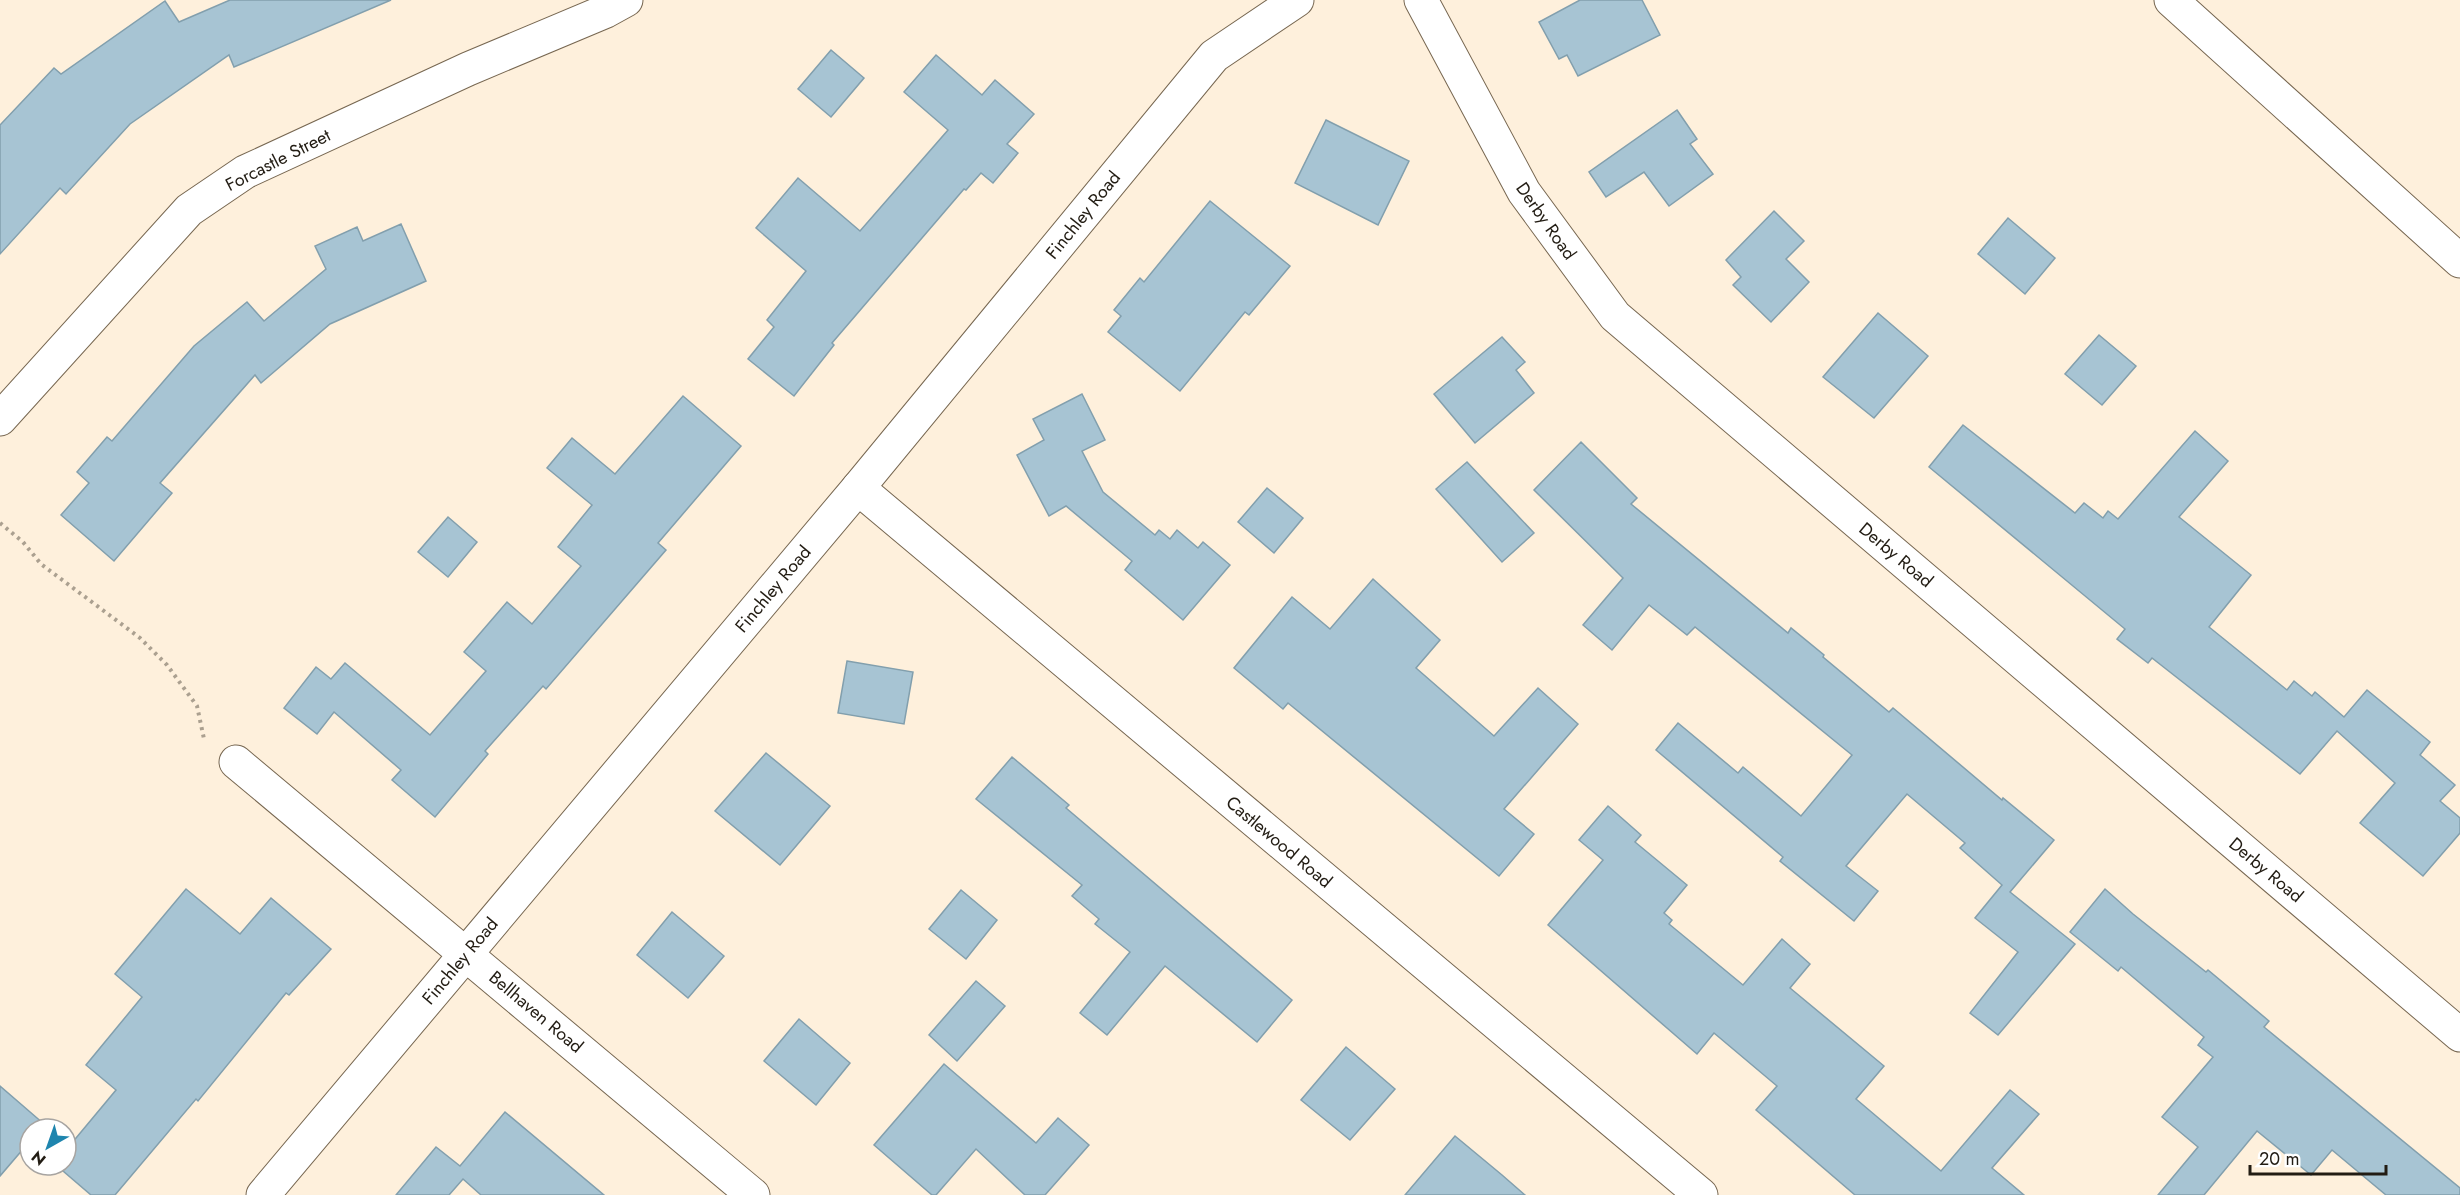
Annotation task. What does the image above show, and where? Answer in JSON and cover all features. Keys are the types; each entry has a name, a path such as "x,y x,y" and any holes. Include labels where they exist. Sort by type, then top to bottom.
{"street":[{"name":"Forcastle Street","path":"0,419 189,210 245,172 468,69 606,12 626,0"},
{"name":"Finchley Road","path":"263,1195 858,488 1214,56 1297,0"},
{"name":"Derby Road","path":"1421,0 1524,192 1615,316 2460,1035"},
{"path":"2171,0 2460,261"},
{"name":"Castlewood Road","path":"858,488 1701,1195"},
{"name":"Bellhaven Road","path":"236,762 753,1195"}],"path":[{"path":"0,523 23,542 50,572 140,638 167,664 197,706 204,741"}],"building":[{"path":"230,0 391,0 234,67 229,55 130,124 66,194 60,188 0,254 0,125 54,68 61,74 165,1 179,22"},
{"path":"1580,0 1642,0 1660,35 1578,76 1567,55 1559,59 1539,22"},
{"path":"831,50 864,78 831,117 798,89"},
{"path":"936,55 982,95 995,80 1034,114 1007,144 1018,153 993,183 981,173 966,190 964,189 832,343 834,345 794,396 748,359 774,327 767,320 806,271 756,228 798,178 860,231 948,130 904,92"},
{"path":"1677,110 1697,139 1690,144 1713,174 1669,206 1644,172 1606,197 1589,172"},
{"path":"1326,120 1409,161 1378,225 1295,183"},
{"path":"1210,201 1290,266 1249,315 1245,312 1180,391 1108,332 1121,316 1114,310 1140,278 1144,282"},
{"path":"1774,211 1804,241 1786,259 1809,282 1771,322 1733,285 1741,277 1726,260"},
{"path":"2008,218 2055,258 2025,294 1978,254"},
{"path":"401,224 426,281 330,324 261,383 255,375 160,483 172,493 114,561 61,515 89,483 77,472 107,437 112,441 194,346 247,302 264,321 326,269 315,246 357,227 363,241"},
{"path":"1878,313 1928,356 1874,418 1823,377"},
{"path":"2099,335 2136,366 2102,405 2065,374"},
{"path":"1502,337 1525,362 1516,370 1534,393 1475,443 1434,394"},
{"path":"1082,394 1105,440 1082,451 1103,492 1155,535 1159,530 1170,539 1177,530 1198,548 1203,542 1230,565 1183,620 1125,570 1132,561 1066,506 1049,516 1017,455 1044,440 1033,419"},
{"path":"683,396 741,446 658,543 666,550 546,689 543,686 485,751 488,754 435,817 392,780 401,770 334,712 317,734 284,708 316,667 331,679 345,663 430,735 486,671 464,652 507,602 532,624 581,566 558,547 592,505 547,468 572,438 615,474"},
{"path":"1963,425 2075,513 2084,503 2103,518 2108,511 2118,519 2195,431 2228,461 2179,517 2251,575 2209,627 2287,690 2294,681 2312,696 2315,692 2344,717 2367,690 2430,742 2420,755 2455,785 2440,801 2460,818 2460,833 2423,876 2360,823 2395,783 2337,731 2300,774 2152,658 2148,663 2117,639 2125,629 1929,467"},
{"path":"1581,442 1637,498 1631,504 1788,633 1791,628 1889,712 1893,708 2002,800 2003,798 2054,840 2010,892 2075,944 1998,1035 1970,1013 2018,952 1975,918 2002,885 1960,848 1965,843 1907,794 1846,866 1878,891 1854,921 1780,861 1783,857 1656,750 1678,723 1738,773 1743,767 1801,816 1852,755 1695,627 1687,635 1649,605 1612,650 1583,625 1623,578 1534,490"},
{"path":"1467,462 1534,533 1502,562 1436,489"},
{"path":"1267,488 1303,518 1274,553 1238,522"},
{"path":"448,517 477,542 448,577 418,552"},
{"path":"1373,579 1440,640 1416,668 1494,736 1538,688 1578,724 1504,809 1534,834 1499,876 1288,703 1283,709 1234,668 1292,597 1330,629"},
{"path":"847,661 913,672 904,724 838,713"},
{"path":"766,753 830,806 780,865 715,811"},
{"path":"1012,757 1069,805 1066,808 1292,1000 1257,1042 1165,966 1107,1035 1080,1013 1130,952 1095,924 1099,919 1072,896 1082,885 976,799"},
{"path":"1608,806 1641,835 1635,842 1687,885 1664,913 1672,920 1669,924 1743,985 1782,939 1810,964 1790,988 1884,1066 1856,1099 1941,1171 2010,1090 2039,1114 1992,1168 2024,1195 1855,1195 1756,1110 1777,1086 1714,1033 1697,1054 1548,925 1603,860 1579,840"},
{"path":"186,889 240,934 271,898 331,949 289,995 286,993 198,1101 196,1099 115,1195 91,1195 70,1177 78,1177 78,1136 116,1090 86,1065 142,997 115,974"},
{"path":"2105,889 2133,914 2206,972 2208,970 2269,1021 2264,1027 2460,1188 2460,1195 2386,1195 2332,1150 2311,1175 2257,1131 2204,1195 2158,1195 2198,1147 2162,1117 2213,1057 2198,1045 2204,1037 2121,967 2118,971 2070,932"},
{"path":"961,890 997,920 966,959 929,929"},
{"path":"672,912 724,956 688,998 637,955"},
{"path":"976,981 1005,1006 957,1061 929,1035"},
{"path":"799,1019 850,1063 816,1105 764,1061"},
{"path":"1346,1047 1395,1089 1350,1140 1301,1100"},
{"path":"944,1064 1036,1143 1058,1118 1089,1145 1045,1195 1025,1195 976,1149 936,1195 932,1195 874,1145"},
{"path":"0,1086 36,1117 18,1117 18,1155 0,1176"},
{"path":"505,1112 604,1195 481,1195 463,1179 449,1195 396,1195 436,1147 460,1166"},
{"path":"1455,1136 1502,1175 1525,1195 1405,1195"}]}
